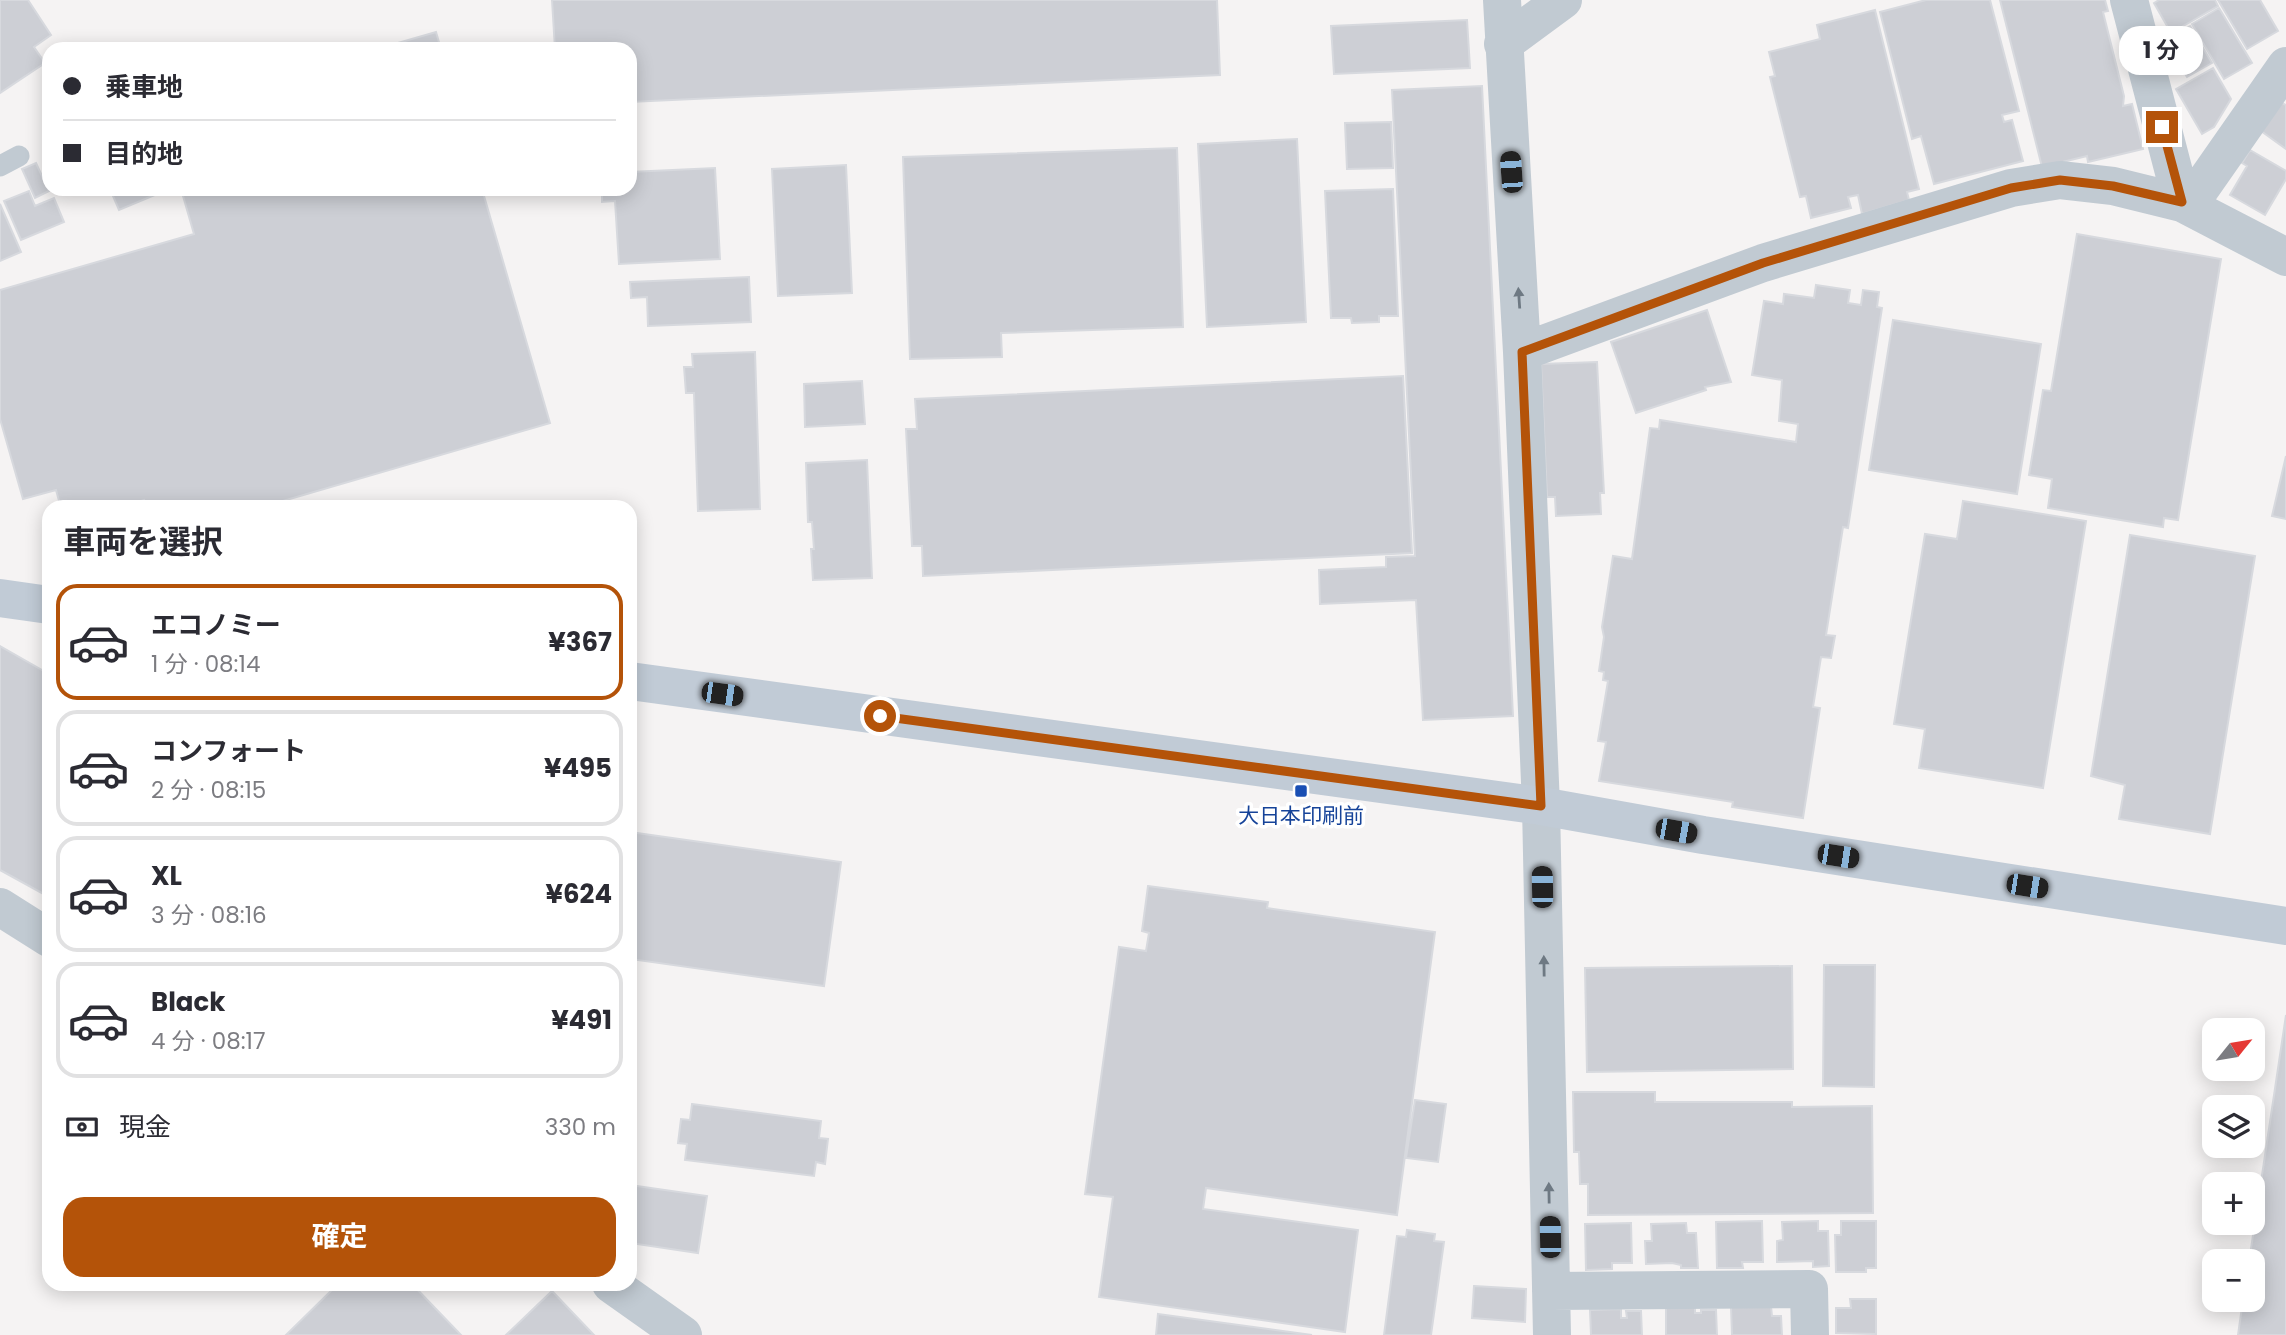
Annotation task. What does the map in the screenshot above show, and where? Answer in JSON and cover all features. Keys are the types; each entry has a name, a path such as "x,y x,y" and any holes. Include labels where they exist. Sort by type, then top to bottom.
{"street":[{"path":"1502,0 1522,352 1541,806 1552,1335"},
{"path":"1503,44 1563,0"},
{"path":"2129,0 2186,204"},
{"path":"2186,204 2286,66"},
{"path":"1522,352 1763,263 2011,188 2060,180 2113,186 2186,204 2286,257"},
{"path":"0,598 42,604"},
{"path":"637,682 1541,806 1703,835 2286,926"},
{"path":"0,907 42,934"},
{"path":"1551,1291 1809,1289 1810,1335"},
{"path":"621,1291 683,1335"}],"lane":[{"path":"0,166 19,156"}],"building":[{"path":"0,0 28,0 51,35 34,47 42,59 42,65 0,93"},
{"path":"552,0 1217,0 1220,75 637,102 637,42 555,42"},
{"path":"1926,0 1990,0 2019,111 2002,115 2004,122 2012,120 2023,161 1934,184 1921,136 1912,139 1880,12"},
{"path":"2000,0 2105,0 2108,11 2103,12 2124,96 2123,106 2132,104 2143,149 2088,162 2087,156 2042,167"},
{"path":"2159,0 2215,0 2218,6 2171,33 2154,3"},
{"path":"2218,0 2260,0 2278,31 2247,49"},
{"path":"2219,8 2252,63 2224,79 2192,24"},
{"path":"1875,10 1919,189 1907,192 1909,200 1862,214 1858,195 1848,197 1851,208 1811,218 1806,196 1800,197 1770,77 1775,76 1769,52 1820,39 1817,25"},
{"path":"1467,20 1470,68 1334,74 1331,26"},
{"path":"2190,26 2212,63 2187,77 2165,40"},
{"path":"436,32 439,42 401,42"},
{"path":"2213,68 2231,99 2214,127 2202,134 2176,89"},
{"path":"1482,86 1513,716 1423,720 1416,600 1320,604 1319,570 1386,567 1386,557 1415,556 1392,90"},
{"path":"2280,102 2286,105 2286,149 2261,131"},
{"path":"1391,122 1393,168 1347,169 1345,123"},
{"path":"1297,139 1306,322 1207,327 1198,144"},
{"path":"1177,148 1183,327 1001,333 1002,357 910,359 903,157"},
{"path":"2250,150 2286,171 2286,179 2265,215 2230,195 2247,166 2242,163"},
{"path":"36,163 42,176 42,194 35,198 22,169"},
{"path":"846,165 852,293 778,296 772,169"},
{"path":"715,168 720,259 619,264 615,201 602,202 602,196 637,196 637,172"},
{"path":"1393,189 1398,316 1379,316 1379,322 1352,323 1351,318 1331,318 1325,191"},
{"path":"29,191 35,206 54,198 64,222 21,240 4,201"},
{"path":"113,196 152,196 119,210"},
{"path":"183,196 484,196 550,423 286,500 59,500 56,490 23,499 0,419 0,290 194,234"},
{"path":"0,204 21,252 0,261"},
{"path":"2077,234 2221,259 2178,520 2164,518 2163,527 2048,508 2052,479 2029,475 2043,390 2051,391"},
{"path":"749,277 751,322 648,326 647,297 631,298 630,282"},
{"path":"1816,285 1850,290 1848,303 1861,305 1863,290 1879,292 1877,307 1882,308 1848,528 1843,527 1826,635 1835,636 1831,658 1821,657 1813,707 1820,708 1803,818 1732,807 1733,802 1599,781 1606,742 1598,741 1608,681 1603,680 1604,672 1599,671 1604,637 1602,627 1613,556 1632,559 1650,428 1659,429 1660,420 1796,442 1798,424 1779,421 1782,380 1752,375 1764,301 1783,304 1784,294 1814,298"},
{"path":"1707,310 1731,382 1705,387 1706,390 1636,413 1611,342"},
{"path":"1893,320 2041,344 2017,494 1869,470"},
{"path":"755,352 760,509 698,511 694,393 686,393 684,367 693,367 692,354"},
{"path":"1597,362 1604,493 1600,493 1601,514 1556,516 1555,497 1547,497 1541,364"},
{"path":"1403,376 1412,553 923,576 922,546 912,546 906,429 917,429 915,399"},
{"path":"862,381 865,424 805,427 804,384"},
{"path":"2286,456 2286,519 2272,516"},
{"path":"867,460 872,578 813,580 811,549 814,549 812,522 808,522 806,463"},
{"path":"1963,501 2086,521 2043,788 1919,768 1925,729 1894,724 1925,534 1957,539"},
{"path":"2130,535 2255,556 2210,834 2119,819 2125,785 2091,776"},
{"path":"0,646 42,670 42,893 0,870"},
{"path":"637,833 841,862 824,986 637,960"},
{"path":"1148,886 1268,902 1267,908 1435,932 1397,1215 1206,1188 1203,1209 1358,1230 1345,1332 1099,1297 1113,1197 1085,1194 1119,947 1146,951 1149,933 1142,931"},
{"path":"1824,965 1875,965 1874,1087 1823,1086"},
{"path":"1792,966 1793,1069 1587,1072 1585,968"},
{"path":"2286,1015 2286,1335 2238,1335 2241,1312 2265,1312 2265,1249 2251,1249 2253,1235 2265,1235 2265,1172 2262,1172"},
{"path":"1573,1092 1655,1092 1655,1102 1792,1102 1792,1107 1872,1106 1873,1213 1588,1215 1588,1184 1580,1184 1579,1152 1574,1152"},
{"path":"1415,1100 1446,1104 1438,1162 1406,1158"},
{"path":"692,1104 821,1121 819,1138 828,1139 825,1164 816,1162 814,1176 685,1160 687,1144 678,1143 681,1119 690,1120"},
{"path":"637,1186 707,1196 698,1253 637,1244"},
{"path":"1762,1221 1763,1262 1742,1262 1743,1268 1717,1268 1716,1222"},
{"path":"1818,1221 1818,1231 1828,1231 1829,1266 1813,1267 1813,1261 1777,1262 1777,1241 1783,1240 1782,1222"},
{"path":"1841,1221 1876,1221 1876,1268 1866,1268 1866,1272 1836,1272 1835,1235 1841,1235"},
{"path":"1631,1223 1632,1263 1612,1263 1612,1269 1586,1270 1585,1224"},
{"path":"1686,1223 1687,1233 1696,1233 1698,1268 1681,1268 1681,1265 1672,1263 1646,1264 1645,1241 1652,1241 1651,1224"},
{"path":"1407,1230 1435,1234 1434,1241 1444,1242 1431,1335 1384,1335 1397,1236 1406,1237"},
{"path":"1474,1286 1526,1289 1525,1322 1472,1318"},
{"path":"331,1291 419,1291 461,1335 286,1335"},
{"path":"552,1291 594,1335 506,1335"},
{"path":"1850,1299 1876,1299 1876,1334 1836,1333 1836,1308 1851,1308"},
{"path":"1771,1306 1772,1316 1781,1316 1782,1335 1732,1335 1731,1307"},
{"path":"1666,1307 1695,1307 1695,1313 1701,1313 1701,1310 1716,1310 1717,1335 1666,1335"},
{"path":"1621,1309 1621,1318 1627,1318 1626,1311 1641,1311 1642,1335 1591,1335 1590,1310"},
{"path":"1158,1314 1312,1335 1156,1335"}],"place":[{"name":"大日本印刷前","path":"1301,791"}],"route":[{"path":"880,716 1541,806 1522,352 1763,263 2011,188 2060,180 2113,186 2182,202 2162,127"}]}
